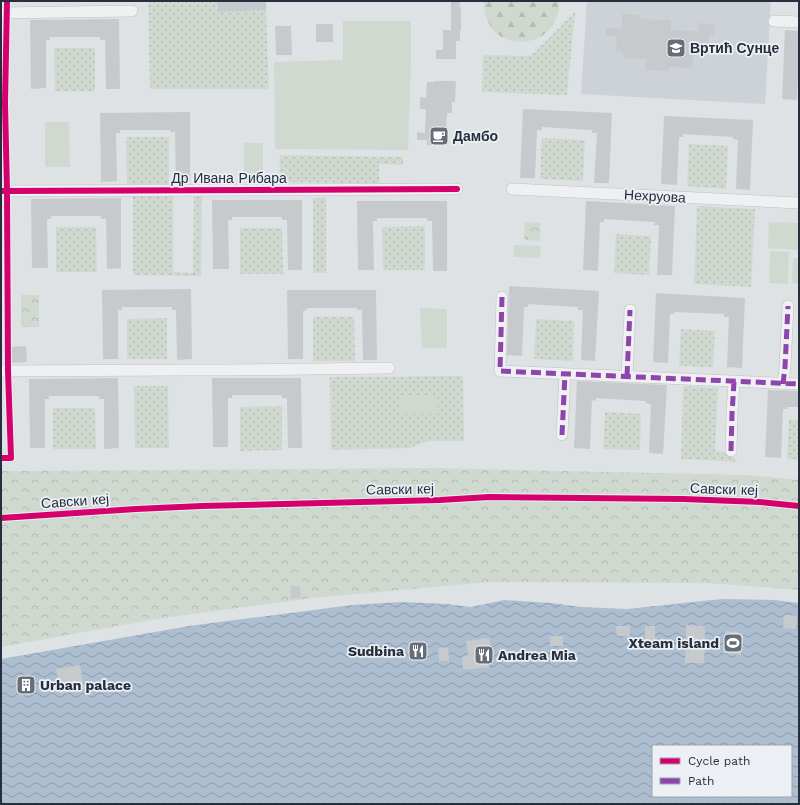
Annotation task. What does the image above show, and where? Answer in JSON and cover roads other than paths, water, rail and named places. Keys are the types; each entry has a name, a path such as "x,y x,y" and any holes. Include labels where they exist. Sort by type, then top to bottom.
{"street":[{"path":"1,13 132,11"},
{"path":"774,21 799,22"},
{"name":"Др Ивана Рибара","path":"1,191 457,189"},
{"name":"Нехруова","path":"512,189 799,203"},
{"path":"502,297 500,370 799,384"},
{"path":"783,384 788,306"},
{"path":"627,376 630,310"},
{"path":"1,371 389,368"},
{"path":"562,436 564,374"},
{"path":"731,450 734,382"}],"water":[{"path":"723,599 775,600 799,603 799,804 1,804 1,659 189,626 352,605 402,602 447,604 471,607 504,600 551,603 581,607 627,609"}],"place":[{"name":"Вртић Сунце","path":"676,48"},
{"name":"Дамбо","path":"439,136"},
{"name":"Xteam island","path":"733,643"},
{"name":"Sudbina","path":"418,651"},
{"name":"Andrea Mia","path":"484,655"},
{"name":"Urban palace","path":"26,685"}]}
